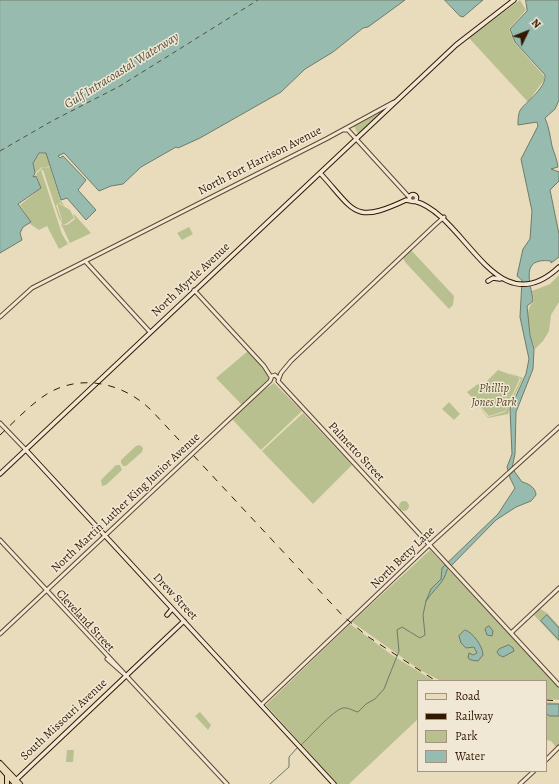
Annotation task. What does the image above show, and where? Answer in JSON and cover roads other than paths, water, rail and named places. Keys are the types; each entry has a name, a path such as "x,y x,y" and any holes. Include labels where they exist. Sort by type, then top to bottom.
{"main road":[{"name":"North Fort Harrison Avenue","path":"397,101 463,40 514,0"},
{"name":"North Myrtle Avenue","path":"0,474 194,290 397,101"},
{"path":"320,173 347,204 360,211 375,213 412,198 430,208 443,217 504,281"},
{"path":"488,281 494,278 519,283 532,283 548,276 559,267"},
{"path":"491,269 504,278 519,283"},
{"name":"Drew Street","path":"26,450 334,784"},
{"path":"166,615 172,609"},
{"name":"South Missouri Avenue","path":"12,783 184,621"},
{"path":"0,763 12,783"},
{"path":"0,767 12,783 20,784"}],"street":[{"name":"North Fort Harrison Avenue","path":"0,317 29,290 397,101"},
{"path":"341,130 348,130 399,186 412,198"},
{"name":"North Martin Luther King Junior Avenue","path":"219,428 260,392 275,382 291,361 443,217"},
{"name":"North Martin Luther King Junior Avenue","path":"0,634 435,225"},
{"path":"85,261 150,332"},
{"path":"194,290 273,377"},
{"name":"Palmetto Street","path":"273,377 278,379 281,386 559,685"},
{"name":"Palmetto Street","path":"273,377 275,382 422,537"},
{"name":"Drew Street","path":"0,423 26,450"},
{"name":"North Betty Lane","path":"261,705 429,545 559,427"},
{"name":"Cleveland Street","path":"0,541 227,784"},
{"path":"511,632 559,588"},
{"path":"547,759 559,748"},
{"path":"520,784 533,772"}],"water":[{"name":"Gulf Intracoastal Waterway","path":"0,0 405,0 368,27 363,28 333,52 305,69 281,92 200,138 178,148 176,147 141,167 123,184 111,186 99,191 64,153 58,156 60,158 63,156 86,180 78,190 96,210 86,220 67,198 61,200 46,153 39,153 33,163 35,173 33,177 36,176 41,188 18,204 31,222 23,227 20,233 22,240 0,253"},
{"path":"445,0 483,0 463,17 460,16"},
{"path":"526,0 559,0 559,100 555,109 545,118 558,167 551,169 559,172 559,181 550,190 559,234 559,257 551,263 551,261 541,261 534,263 529,273 533,301 527,306 530,335 534,349 533,369 516,412 515,454 512,468 522,482 527,483 533,488 536,495 531,501 516,507 496,520 447,570 441,583 426,601 431,589 441,579 442,568 498,514 515,488 507,467 512,454 510,409 526,374 529,359 520,317 522,280 517,276 523,249 530,239 532,211 521,159 538,126 537,122 518,125 518,119 521,109 536,94 545,80 545,75 515,42 510,29 527,11"},
{"path":"547,615 559,628 559,640 541,621"},
{"path":"489,626 493,631 492,636 487,635 485,629"},
{"path":"465,630 477,640 483,652 483,655 478,661 468,658 469,653 473,655 477,653 474,647 466,648 461,643 459,636"},
{"path":"509,645 514,651 503,657 499,655 497,652 499,649"},
{"path":"547,704 559,704 559,716 547,714"}],"waterway":[{"path":"301,745 333,714 343,708 358,712 366,704 375,699 384,689 399,651 397,630 402,627 420,638 425,635 423,615 426,601"},
{"path":"270,784 289,767 289,757 298,747"}],"railway":[{"path":"0,435 41,398 55,390 69,385 84,383 98,384 113,387 127,393 152,411 343,616 367,636 434,680"},
{"path":"547,700 559,701"}],"park label":[{"name":"Phillip Jones Park","path":"494,396"}]}
